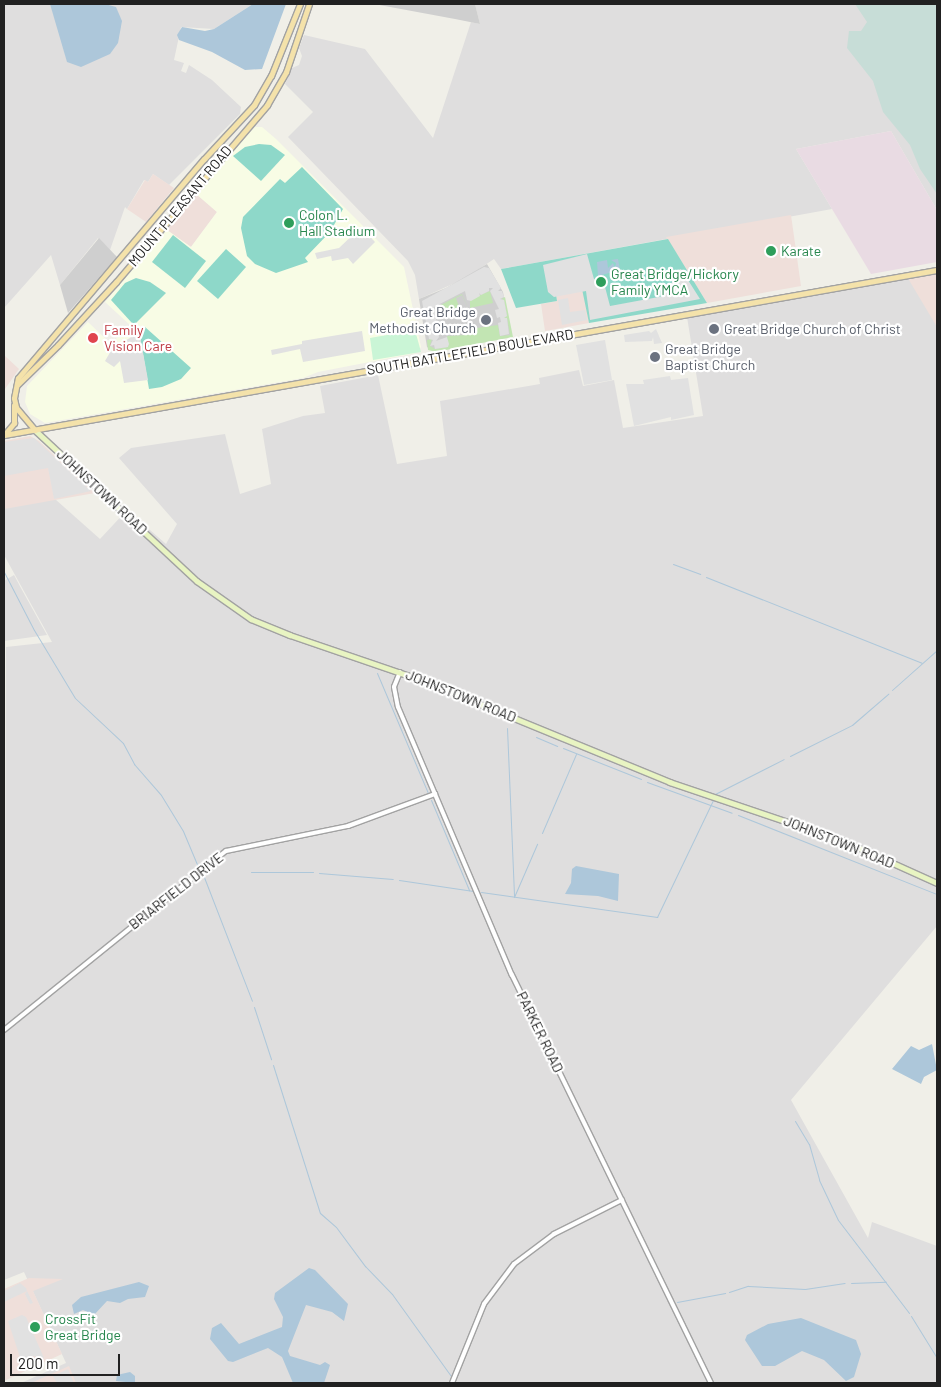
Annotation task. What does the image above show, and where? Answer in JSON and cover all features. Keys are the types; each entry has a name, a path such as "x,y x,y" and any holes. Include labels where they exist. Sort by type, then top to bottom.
{"main road":[{"name":"MOUNT PLEASANT ROAD","path":"4,435 14,423 14,400 18,378 204,159 254,105 271,76 300,4"},
{"name":"MOUNT PLEASANT ROAD","path":"17,385 29,375 116,282 267,105 289,64 309,4"},
{"name":"SOUTH BATTLEFIELD BOULEVARD","path":"4,435 937,270"},
{"path":"29,375 30,369 57,333"},
{"path":"14,400 20,415 35,430"},
{"name":"JOHNSTOWN ROAD","path":"35,430 223,601 278,631 400,672 670,782 844,841 937,882"}],"street":[{"name":"PARKER ROAD","path":"400,672 394,687 395,696 512,975 711,1383"},
{"name":"BRIARFIELD DRIVE","path":"4,1030 226,852 348,826 435,794"},
{"path":"452,1383 484,1304 514,1264 554,1234 622,1200"}],"shaded area":[{"path":"4,4 253,4 214,29 181,27 174,60 184,63 181,71 186,73 189,65 212,80 241,107 240,114 169,185 153,174 148,182 144,180 127,209 125,207 110,250 98,238 60,285 51,255 4,308"},
{"path":"50,4 105,4 116,7 122,21 118,43 110,54 81,67 67,62"},
{"path":"253,4 286,4 262,69 245,70 212,52 179,40 177,35 182,27 205,31 214,29"},
{"path":"374,4 475,4 480,24 455,19"},
{"path":"475,4 937,4 937,210 891,131 796,149 832,209 501,269 494,259 464,279 419,299 415,275 408,261 288,137 313,112 285,84 292,68 299,65 302,56 299,48 304,35 365,49 433,138 471,22 480,24"},
{"path":"855,4 937,4 937,194 920,169 910,145 883,112 873,81 847,48 849,31 861,31 867,22"},
{"path":"255,127 262,127 276,139 404,267 421,347 416,353 318,372 303,378 45,423 30,414 25,402 27,386 88,322 111,344 130,325 105,302 167,230 191,247 217,212 195,193"},
{"path":"891,131 937,210 937,262 871,274 796,149"},
{"path":"259,144 271,145 285,155 261,181 233,156 245,147"},
{"name":"Colon L. Hall Stadium","path":"302,167 343,209 330,232 305,258 308,262 276,273 255,264 247,256 241,228 243,217 280,179 285,183"},
{"path":"153,174 174,188 146,222 127,209 145,180 148,182"},
{"path":"195,193 217,212 191,247 167,230"},
{"path":"791,215 801,286 707,303 666,237"},
{"path":"361,227 375,242 353,264 348,258 332,261 331,256 317,259 315,253 339,248"},
{"path":"173,235 206,261 185,288 152,262"},
{"path":"99,238 117,257 68,313 60,285"},
{"name":"Great Bridge/Hickory Family YMCA","path":"668,239 707,303 589,323 582,289 556,294 557,301 516,308 501,269"},
{"path":"226,249 246,267 218,299 197,281"},
{"path":"587,254 594,279 605,287 610,306 664,296 662,285 672,283 671,272 681,269 700,299 590,320 586,291 554,297 548,292 543,265"},
{"path":"618,259 620,270 598,276 597,262 607,260 608,268 613,263 615,269 616,263 611,260"},
{"name":"Great Bridge Methodist Church","path":"487,264 503,292 511,335 433,351 427,347 419,299 446,288"},
{"path":"484,267 489,268 501,288 498,291 502,291 504,297 500,299 504,300 507,316 504,318 507,318 509,334 500,336 498,323 501,322 500,317 497,318 495,310 499,309 490,291 493,288 489,288 489,291 481,295 479,293 480,296 471,301 467,300 465,291 434,307 439,337 436,341 447,337 449,344 448,347 435,349 434,345 430,346 433,340 429,339 422,301"},
{"path":"937,270 937,327 906,275"},
{"path":"937,274 937,926 791,1100 868,1238 872,1222 937,1246 937,1383 21,1383 66,1363 24,1272 4,1280 6,647 52,642 4,555 4,507 55,499 100,539 127,510 166,544 177,524 119,458 131,448 225,434 240,494 271,484 262,429 303,416 325,413 320,386 378,375 397,464 447,456 440,401 540,384 539,378 579,370 583,386 614,380 623,428 703,416 687,317"},
{"path":"136,278 150,282 166,293 136,323 132,323 111,300 125,283"},
{"path":"583,289 589,323 545,331 541,304 557,301 556,293"},
{"path":"568,298 570,312 585,310 587,320 562,325 558,300"},
{"path":"145,327 191,368 181,379 162,387 149,389 140,337 137,338"},
{"path":"656,329 662,343 654,344 653,337 652,341 625,342 624,335 649,331 651,333"},
{"path":"362,331 365,351 303,362 300,349 272,355 271,350 302,344 302,341"},
{"path":"133,336 140,336 148,380 124,383 120,361 114,367 105,361 112,349"},
{"path":"605,340 612,380 584,385 576,345"},
{"path":"4,355 19,369 5,389 4,389"},
{"path":"670,376 671,380 688,378 694,415 671,420 671,417 634,426 626,384 644,384 643,380"},
{"path":"30,436 39,441 95,493 4,509 4,441"},
{"path":"34,438 91,491 54,499 48,468 4,476 4,442"},
{"path":"14,575 47,635 4,641 4,581"},
{"path":"576,866 619,874 618,901 598,896 565,894 571,883 572,869"},
{"path":"932,1044 937,1070 924,1077 921,1084 892,1069 911,1046 919,1050"},
{"path":"309,1268 315,1270 348,1304 344,1321 332,1312 306,1305 288,1351 290,1356 320,1365 325,1362 330,1365 324,1383 293,1383 282,1357 268,1348 233,1362 228,1361 210,1339 212,1328 221,1323 239,1344 282,1327 283,1317 274,1299 275,1293"},
{"path":"29,1278 63,1279 33,1291 62,1354 4,1381 4,1289"},
{"path":"139,1282 149,1286 145,1297 128,1299 120,1303 107,1301 94,1315 83,1310 74,1314 72,1305 81,1297"},
{"path":"20,1283 27,1291 4,1302 4,1291"},
{"path":"27,1291 33,1303 30,1304 25,1294"},
{"path":"22,1315 26,1317 44,1358 33,1356 21,1360 8,1321"},
{"path":"801,1318 856,1340 861,1354 854,1377 846,1381 824,1360 802,1351 775,1366 762,1366 745,1340 747,1335 768,1324"},
{"path":"69,1366 76,1383 31,1383"},
{"path":"68,1369 74,1383 57,1383 53,1376"},
{"path":"130,1372 135,1376 135,1383 116,1381 117,1375"}],"green space":[{"path":"490,291 493,303 470,308 470,299"},
{"path":"462,294 468,308 462,295 456,298 460,310 440,311 436,315 435,308"},
{"path":"505,297 513,337 436,352 428,350 427,340 432,339 430,346 435,349 448,347 447,336 470,334 470,329 498,325 500,336 510,335 507,318 504,318 507,316 504,300 501,299"},
{"path":"415,330 421,352 373,360 370,338"}],"waterway":[{"path":"673,564 700,574"},
{"path":"4,572 34,630 75,698 123,743 134,764 161,795 183,831 199,869"},
{"path":"706,577 922,663"},
{"path":"892,690 937,650"},
{"path":"377,673 428,793"},
{"path":"790,756 852,725 888,694"},
{"path":"507,728 514,897"},
{"path":"536,737 557,746"},
{"path":"563,748 641,779"},
{"path":"542,833 576,754"},
{"path":"715,794 784,759"},
{"path":"647,782 732,813"},
{"path":"431,800 469,890"},
{"path":"481,892 657,917 713,800"},
{"path":"738,815 937,894"},
{"path":"514,897 537,844"},
{"path":"202,872 252,1001"},
{"path":"251,872 313,872"},
{"path":"319,873 393,879"},
{"path":"399,880 473,891"},
{"path":"254,1007 271,1059"},
{"path":"273,1065 320,1213 336,1227 365,1266 392,1294 451,1376"},
{"path":"795,1121 809,1144 819,1180 838,1220 909,1313"},
{"path":"851,1283 886,1282"},
{"path":"729,1292 748,1286 805,1289 845,1283"},
{"path":"677,1302 725,1293"},
{"path":"911,1316 937,1358"}],"place":[{"name":"Colon L. Hall Stadium","path":"289,223"},
{"name":"Karate","path":"771,251"},
{"name":"Great Bridge/Hickory Family YMCA","path":"601,282"},
{"name":"Great Bridge Methodist Church","path":"486,320"},
{"name":"Great Bridge Church of Christ","path":"714,329"},
{"name":"Family Vision Care","path":"93,338"},
{"name":"Great Bridge Baptist Church","path":"655,357"},
{"name":"CrossFit Great Bridge","path":"35,1327"}]}
